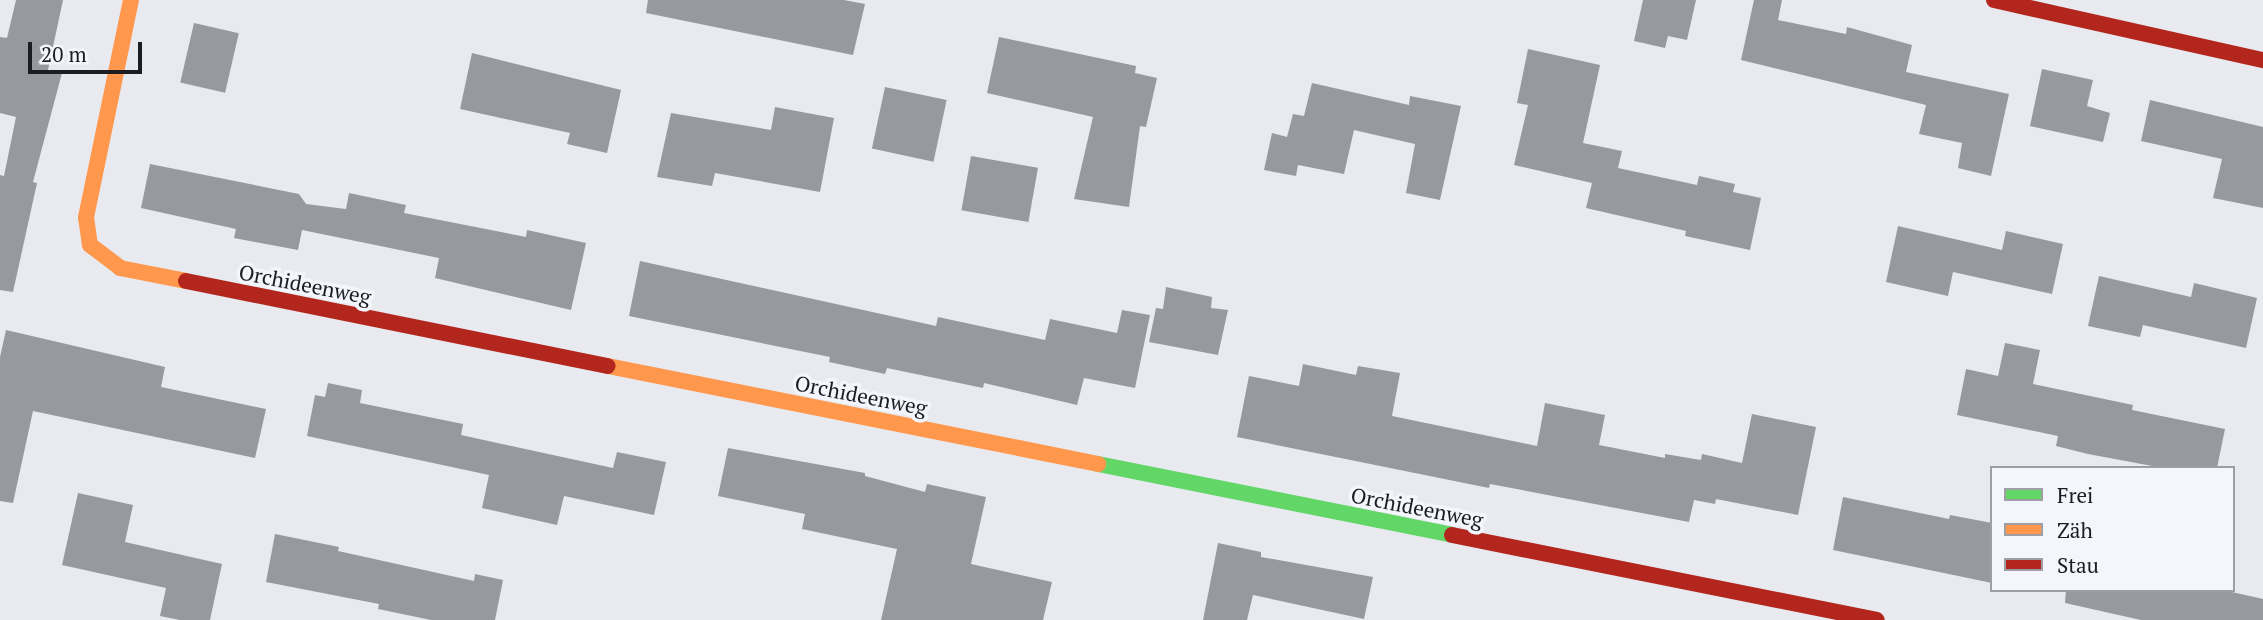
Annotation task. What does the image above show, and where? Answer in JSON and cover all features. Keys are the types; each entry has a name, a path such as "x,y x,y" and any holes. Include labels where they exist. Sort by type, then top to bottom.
{"street":[{"name":"Orchideenweg","path":"131,0 86,217 90,245 120,268 1877,620"},
{"path":"1994,0 2263,60"}],"building":[{"path":"16,0 63,0 48,70 62,73 33,182 37,183 13,292 0,290 0,175 4,176 16,117 0,113 0,37 7,38"},
{"path":"648,0 844,0 865,4 853,55 646,13"},
{"path":"1643,0 1696,0 1687,40 1668,36 1665,48 1634,41"},
{"path":"1754,0 1782,0 1778,20 1846,34 1847,27 1912,45 1906,72 2009,94 1991,176 1958,168 1962,143 1919,134 1926,105 1741,60"},
{"path":"194,23 239,33 225,93 180,82"},
{"path":"999,37 1136,66 1135,73 1157,78 1146,127 1140,126 1129,207 1074,199 1093,117 987,93"},
{"path":"1528,49 1600,65 1583,143 1622,151 1618,168 1697,185 1699,176 1735,184 1733,192 1761,198 1750,250 1685,236 1686,231 1586,208 1592,183 1514,165 1528,105 1517,103"},
{"path":"472,53 621,90 607,153 567,144 570,133 460,109"},
{"path":"2042,69 2093,80 2087,106 2110,113 2103,142 2030,126"},
{"path":"1312,83 1409,105 1410,96 1461,106 1440,200 1406,193 1415,144 1354,130 1344,174 1298,165 1296,176 1264,170 1272,133 1287,137 1293,114 1304,116"},
{"path":"885,87 947,100 934,162 872,149"},
{"path":"2150,100 2263,127 2263,208 2213,198 2222,159 2141,141"},
{"path":"775,107 834,118 820,192 715,173 712,186 657,177 671,113 771,130"},
{"path":"971,156 1038,168 1028,222 961,210"},
{"path":"150,164 299,194 306,204 346,209 349,193 406,205 404,213 526,237 527,230 586,243 571,310 435,278 439,258 302,230 298,250 234,238 236,229 141,208"},
{"path":"1898,226 2002,250 2006,231 2063,244 2052,294 1953,272 1948,296 1886,282"},
{"path":"640,261 936,326 938,317 1045,340 1050,319 1117,333 1122,310 1150,315 1135,388 1084,378 1077,405 984,383 983,388 887,368 885,374 829,362 830,357 629,316"},
{"path":"2099,276 2191,297 2194,283 2257,298 2246,348 2143,325 2140,337 2088,326"},
{"path":"1166,287 1212,297 1211,308 1228,310 1218,355 1149,342 1156,308 1163,309"},
{"path":"6,330 165,367 161,387 266,409 255,458 33,411 13,503 0,501 0,357"},
{"path":"2005,343 2040,350 2033,384 2133,405 2132,410 2225,429 2217,466 2152,466 2088,454 2056,446 2058,436 1957,415 1966,369 1998,376"},
{"path":"1303,364 1356,375 1358,366 1400,373 1392,416 1537,446 1545,403 1605,415 1599,445 1665,458 1665,454 1701,460 1702,454 1742,463 1752,414 1816,427 1798,515 1716,499 1715,504 1694,500 1689,522 1490,484 1489,488 1237,437 1249,376 1299,386"},
{"path":"328,383 362,390 360,403 463,424 461,435 613,468 617,452 666,462 654,515 564,496 557,525 482,508 489,475 307,436 315,395 325,397"},
{"path":"728,448 865,473 865,476 925,492 927,484 986,497 971,564 1052,582 1043,620 881,620 897,549 802,529 805,514 718,496"},
{"path":"78,493 133,505 125,542 222,564 210,620 180,620 160,616 166,588 62,565"},
{"path":"1843,497 1949,519 1950,515 1990,523 1990,583 1833,550"},
{"path":"275,534 474,581 475,574 503,580 495,620 431,620 378,609 379,604 266,582"},
{"path":"1218,543 1261,552 1261,557 1373,577 1364,619 1253,595 1247,620 1203,620"},
{"path":"2066,592 2232,592 2263,599 2263,620 2141,620 2065,603"}],"traffic: fast":[{"path":"1098,464 1452,535"}],"traffic: slow":[{"path":"131,0 86,217 90,245 120,268 186,281"},
{"path":"608,366 1098,464"}],"traffic: jam":[{"path":"1994,0 2263,60"},
{"path":"186,281 608,366"},
{"path":"1452,535 1877,620"}]}
